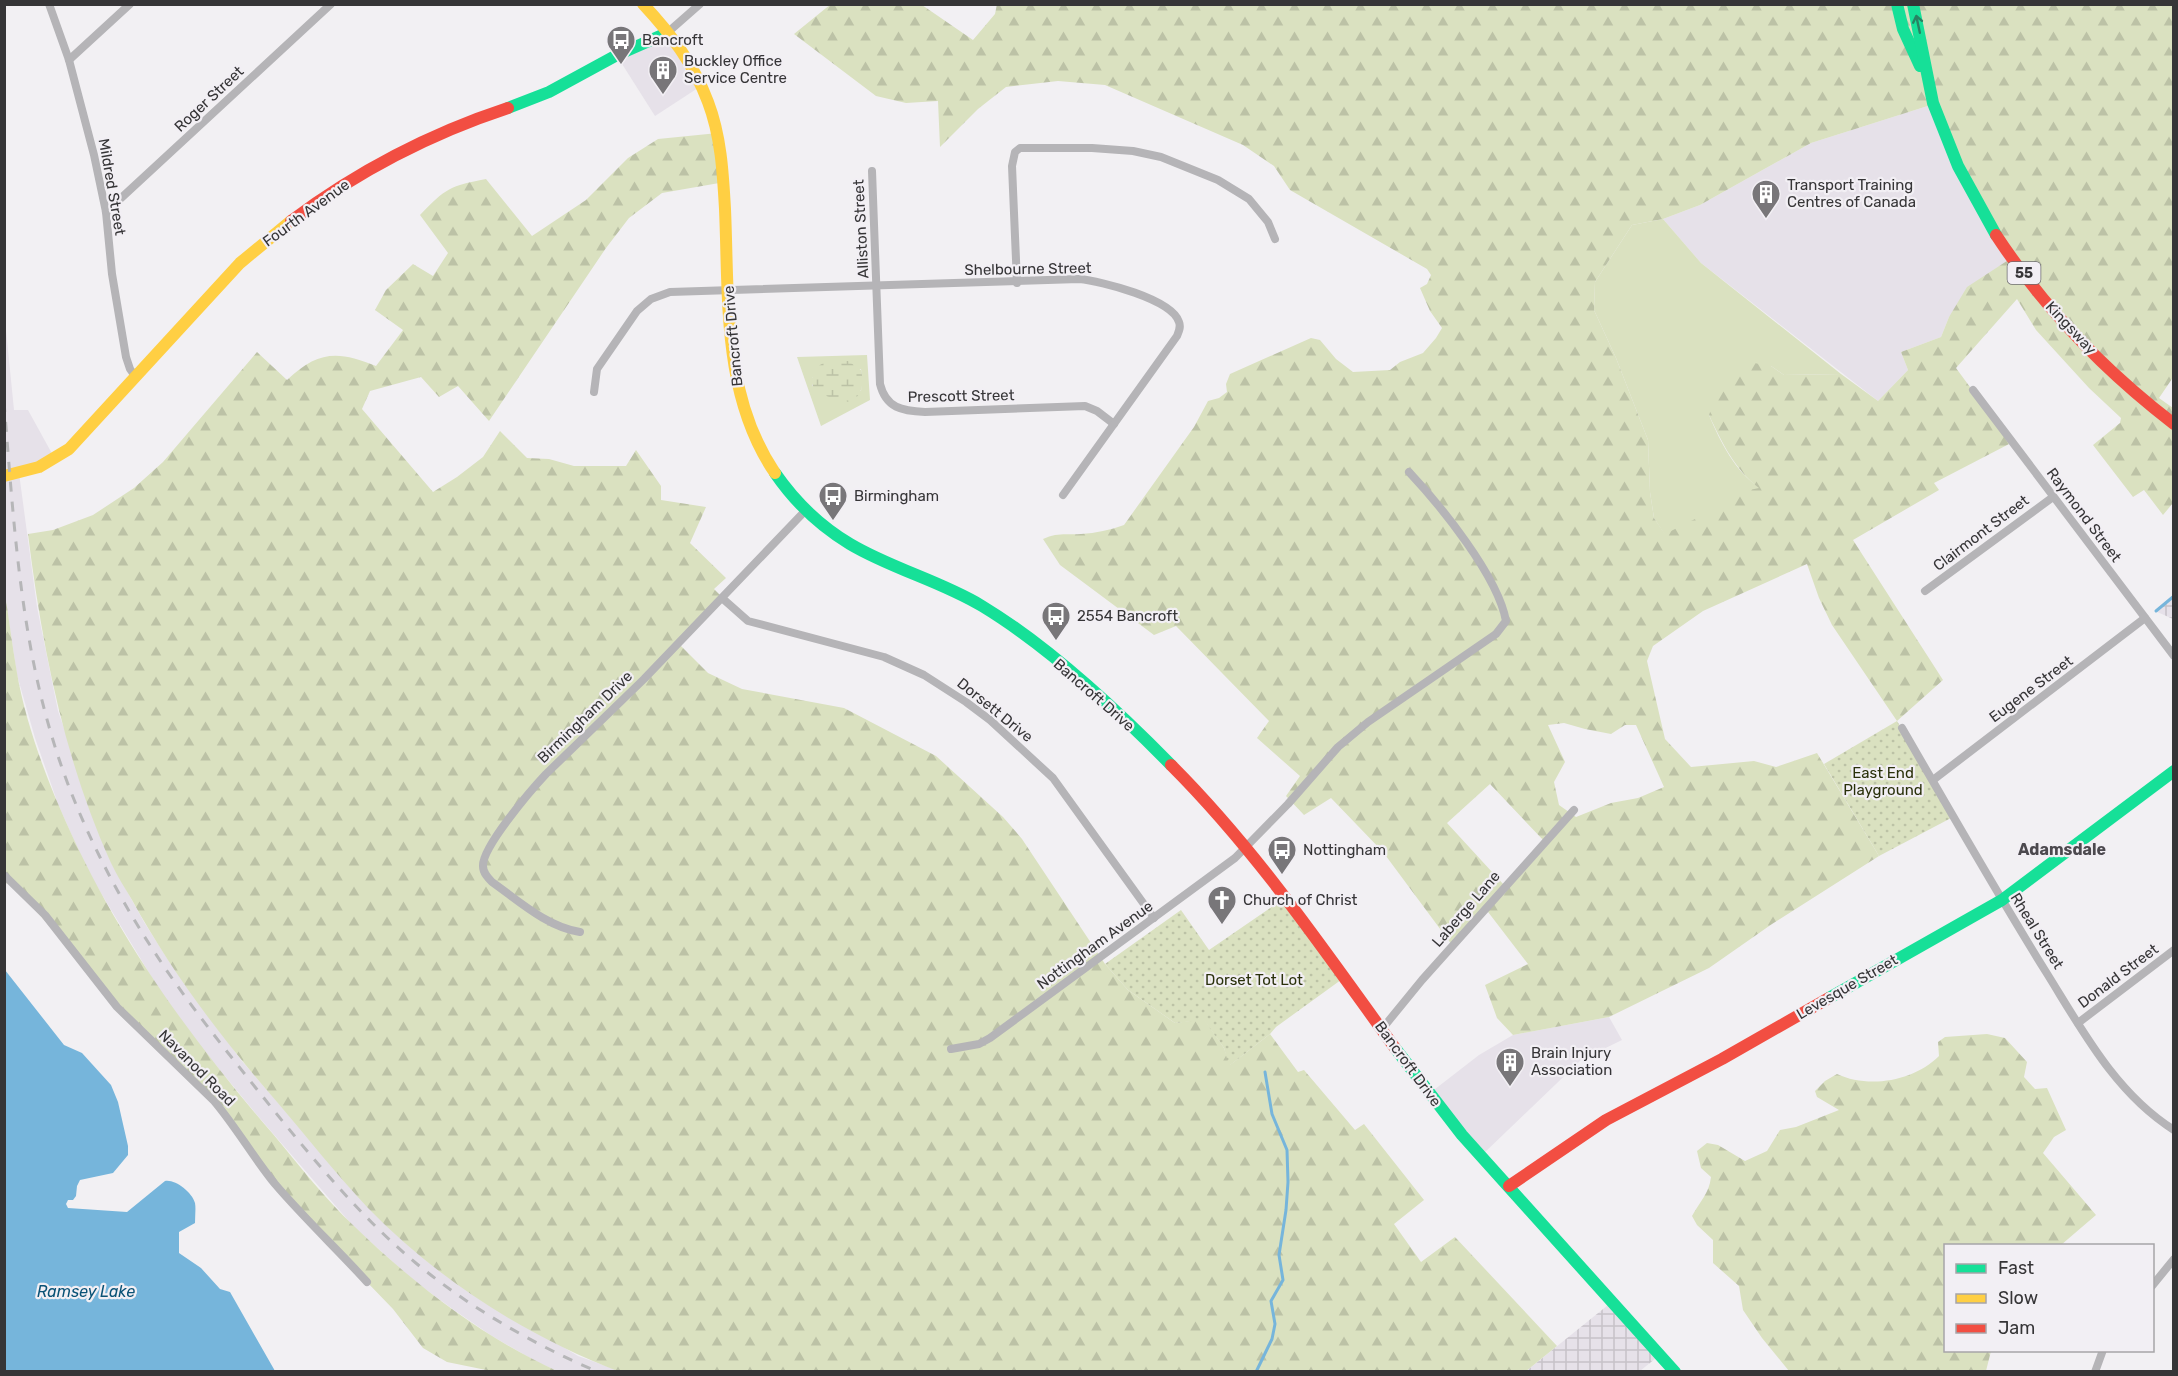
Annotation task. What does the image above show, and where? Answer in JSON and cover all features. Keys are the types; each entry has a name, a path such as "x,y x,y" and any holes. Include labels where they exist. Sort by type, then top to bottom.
{"main road":[{"name":"Bancroft Drive","path":"643,4 686,57 703,87 717,133 723,167 731,353 735,383 755,441 769,466 806,511 848,543 970,599 1030,641 1098,695 1132,727 1193,788 1247,847 1443,1112 1675,1371"},
{"name":"Kingsway","path":"1897,4 1904,29 1928,85 1946,137 1976,200 2019,266 2074,334 2101,361 2174,424"},
{"name":"Kingsway","path":"1913,4 1928,85"},
{"name":"Fourth Avenue","path":"4,476 32,470 60,456 240,263 267,239 317,202 411,146 449,128 548,92 617,55 668,33"},
{"name":"Levesque Street","path":"1509,1186 1606,1119 1722,1059 2002,900 2174,771"}],"street":[{"name":"Mildred Street","path":"49,4 69,60 87,124 105,212 112,273 126,357 135,376"},
{"path":"69,60 130,4"},
{"name":"Roger Street","path":"105,212 331,4"},
{"path":"668,33 700,4"},
{"path":"1017,283 1012,166 1015,152 1020,148 1102,148 1161,157 1218,180 1249,199 1268,222 1275,239"},
{"name":"Alliston Street","path":"872,171 877,286"},
{"name":"Shelbourne Street","path":"594,392 597,369 642,305 670,292 1017,283 1078,279 1108,283 1171,311 1180,327 1177,336 1064,495"},
{"name":"Prescott Street","path":"877,286 880,384 884,396 895,407 903,411 925,412 1085,406 1097,411 1114,424"},
{"name":"Raymond Street","path":"1973,390 2174,656"},
{"name":"Nottingham Avenue","path":"951,1049 979,1044 990,1038 1154,918 1247,847 1338,747 1368,722 1496,634 1506,621 1503,605 1479,563 1452,523 1409,472"},
{"name":"Clairmont Street","path":"1925,591 2053,496"},
{"name":"Birmingham Drive","path":"580,932 564,930 551,923 492,882 484,871 484,857 504,826 546,774 644,679 806,511"},
{"name":"Dorsett Drive","path":"722,598 748,621 884,657 924,675 966,702 998,727 1053,778 1154,918"},
{"name":"Eugene Street","path":"1933,780 2145,618"},
{"name":"Rheal Street","path":"1902,728 2002,900 2078,1023 2133,1098 2172,1126"},
{"name":"Laberge Lane","path":"1382,1029 1451,946 1574,810"},
{"name":"Navanod Road","path":"4,875 45,915 117,1007 214,1101 275,1184 367,1282"},
{"name":"Donald Street","path":"2078,1023 2174,950"},
{"path":"2154,1284 2174,1260"},
{"path":"2095,1371 2102,1352"}],"shaded area":[{"path":"667,34 701,86 655,116 617,56"},
{"path":"1934,104 2013,257 1949,317 1941,337 1901,352 1908,370 1878,401 1701,263 1663,219 1700,205 1811,143"},
{"path":"4,310 14,410 28,410 55,459 19,473 37,607 58,711 112,864 144,922 170,963 241,1060 369,1208 419,1255 448,1277 578,1356 620,1371 557,1371 537,1362 492,1336 414,1281 353,1226 205,1052 160,991 87,870 58,804 35,738 17,675 4,589"},
{"path":"2173,596 2173,619 2155,611"},
{"path":"1609,1017 1622,1040 1581,1060 1482,1155 1430,1093 1479,1055 1513,1035"},
{"path":"1613,1301 1661,1354 1640,1371 1525,1372"}],"green space":[{"path":"831,4 922,5 973,40 995,14 997,4 2173,5 2174,376 2159,398 2173,408 2173,503 2163,515 2144,490 2133,497 2093,445 2120,423 2121,418 2089,388 2036,330 2017,299 1956,368 2011,443 1934,483 1939,490 1853,540 1943,680 1897,721 1832,625 1807,564 1703,611 1653,646 1647,661 1665,739 1691,767 1754,761 1776,767 1817,753 1879,856 1772,924 1709,968 1609,1017 1513,1035 1497,1018 1485,985 1528,964 1485,908 1452,945 1383,852 1331,798 1304,815 1286,796 1300,776 1257,738 1269,721 1176,626 1154,635 1060,565 1043,539 1057,535 1098,532 1124,525 1194,427 1208,401 1219,398 1227,392 1226,384 1230,374 1311,338 1320,340 1336,359 1353,372 1390,370 1400,362 1423,353 1442,328 1430,311 1420,288 1427,284 1431,275 1427,269 1290,190 1274,166 1243,145 1105,85 1058,81 1006,87 978,109 940,147 938,101 906,103 876,96 794,34","holes":["1934,104 1994,228 2013,257 1967,287 1949,317 1941,337 1901,352 1908,370 1878,401 1841,374 1784,375 1771,366 1743,361 1733,366 1718,390 1709,415 1736,464 1759,488 1735,493 1695,519 1665,534 1654,518 1650,492 1648,440 1616,358 1594,310 1595,282 1632,225 1663,219 1700,205 1811,143","1564,723 1611,734 1625,725 1636,725 1664,787 1638,798 1611,803 1576,817 1559,805 1554,782 1565,762 1548,725","1490,784 1544,841 1504,885 1447,823"]},
{"path":"718,133 725,182 662,193 629,218 606,248 489,421 458,386 439,397 421,377 370,391 362,409 433,492 483,457 500,431 527,458 549,459 574,466 626,466 636,450 661,486 661,500 706,507 690,543 726,578 714,589 721,596 678,643 708,673 742,689 844,708 936,756 1003,817 1022,839 1105,964 1128,990 1175,1023 1204,1019 1224,1048 1230,1065 1270,1034 1298,1072 1304,1070 1355,1130 1364,1124 1424,1200 1394,1224 1421,1262 1455,1237 1557,1346 1525,1372 620,1372 585,1358 517,1323 454,1282 395,1234 344,1182 217,1030 164,954 113,868 80,784 48,660 28,534 53,530 93,515 134,488 163,462 257,352 287,380 308,363 329,356 350,357 376,366 403,330 375,310 386,290 413,264 433,276 448,253 420,215 449,190 456,186 486,179 532,236 586,200 628,158 658,139"},
{"path":"1663,219 1701,263 1841,374 1784,375 1771,366 1709,415 1723,445 1736,465 1760,488 1665,535 1654,518 1650,492 1648,440 1616,358 1594,310 1595,282 1632,225"},
{"path":"867,355 870,400 821,426 797,357","holes":["861,369 861,391 812,386 812,377"]},
{"path":"829,361 848,361 861,370 861,389 854,400 849,402 828,397 816,391 812,380 815,370"},
{"path":"4,589 24,706 34,741 53,791 79,851 126,937 181,1019 210,1058 312,1182 378,1248 450,1308 502,1342 557,1371 491,1371 447,1362 423,1348 393,1309 307,1220 225,1114 127,1018 71,950 9,881 5,885"},
{"name":"East End Playground","path":"1897,721 1953,817 1879,856 1824,764"},
{"name":"Dorset Tot Lot","path":"1286,897 1345,977 1276,1027 1229,1066 1224,1048 1204,1020 1175,1023 1128,990 1105,964 1181,910 1209,950"},
{"path":"1987,1034 2005,1038 2027,1062 2024,1077 2035,1089 2047,1088 2066,1130 2054,1137 2043,1153 2096,1215 2062,1244 1944,1244 1944,1352 1991,1352 1986,1371 1789,1371 1743,1310 1739,1286 1713,1263 1713,1240 1697,1225 1692,1216 1706,1193 1711,1177 1701,1168 1697,1151 1707,1143 1718,1145 1745,1161 1767,1151 1780,1130 1796,1127 1839,1110 1817,1097 1815,1091 1825,1081 1837,1074 1863,1081 1904,1077 1929,1065 1939,1056 1938,1042 1945,1037"}],"water":[{"name":"Ramsey Lake","path":"5,970 64,1045 82,1053 111,1085 118,1102 128,1155 113,1173 80,1180 76,1196 73,1200 68,1200 66,1204 68,1208 127,1212 165,1181 183,1187 195,1203 195,1223 179,1232 179,1253 201,1268 220,1289 230,1292 275,1371 5,1371"}],"waterway":[{"path":"2156,611 2174,596"},
{"path":"1256,1372 1272,1339 1275,1324 1271,1301 1283,1280 1279,1255 1288,1182 1287,1150 1272,1114 1265,1072"}],"railway":[{"path":"4,402 19,568 39,690 70,791 127,908 161,962 208,1028 315,1160 374,1225 417,1264 481,1311 550,1350 598,1372"}],"traffic: fast":[{"path":"1897,4 1903,29 1920,66"},
{"path":"1913,4 1933,103 1958,166 1996,235"},
{"path":"508,108 549,92 617,55 667,33"},
{"path":"775,473 809,513 839,537 866,553 966,597 1032,640 1105,701 1171,765"},
{"path":"1829,998 2002,900 2174,771"},
{"path":"1395,1048 1462,1135 1675,1372"}],"traffic: slow":[{"path":"643,4 663,26 688,62 702,88 712,115 719,141 722,168 729,312 737,379 745,412 758,443 775,473"},
{"path":"4,476 39,467 69,449 240,263 291,221"}],"traffic: jam":[{"path":"291,221 368,170 422,142 508,108"},
{"path":"1996,235 2034,288 2077,337 2124,382 2174,424"},
{"path":"1171,765 1261,866 1395,1048"},
{"path":"1509,1186 1606,1120 1722,1059 1829,998"}],"place":[{"name":"Bancroft","path":"621,66"},
{"name":"Buckley Office Service Centre","path":"663,96"},
{"name":"Transport Training Centres of Canada","path":"1766,220"},
{"name":"Birmingham","path":"833,522"},
{"name":"2554 Bancroft","path":"1056,642"},
{"name":"Nottingham","path":"1282,876"},
{"name":"Church of Christ","path":"1222,926"},
{"name":"Brain Injury Association","path":"1510,1088"}],"district":[{"name":"Adamsdale","path":"2062,849"}]}
